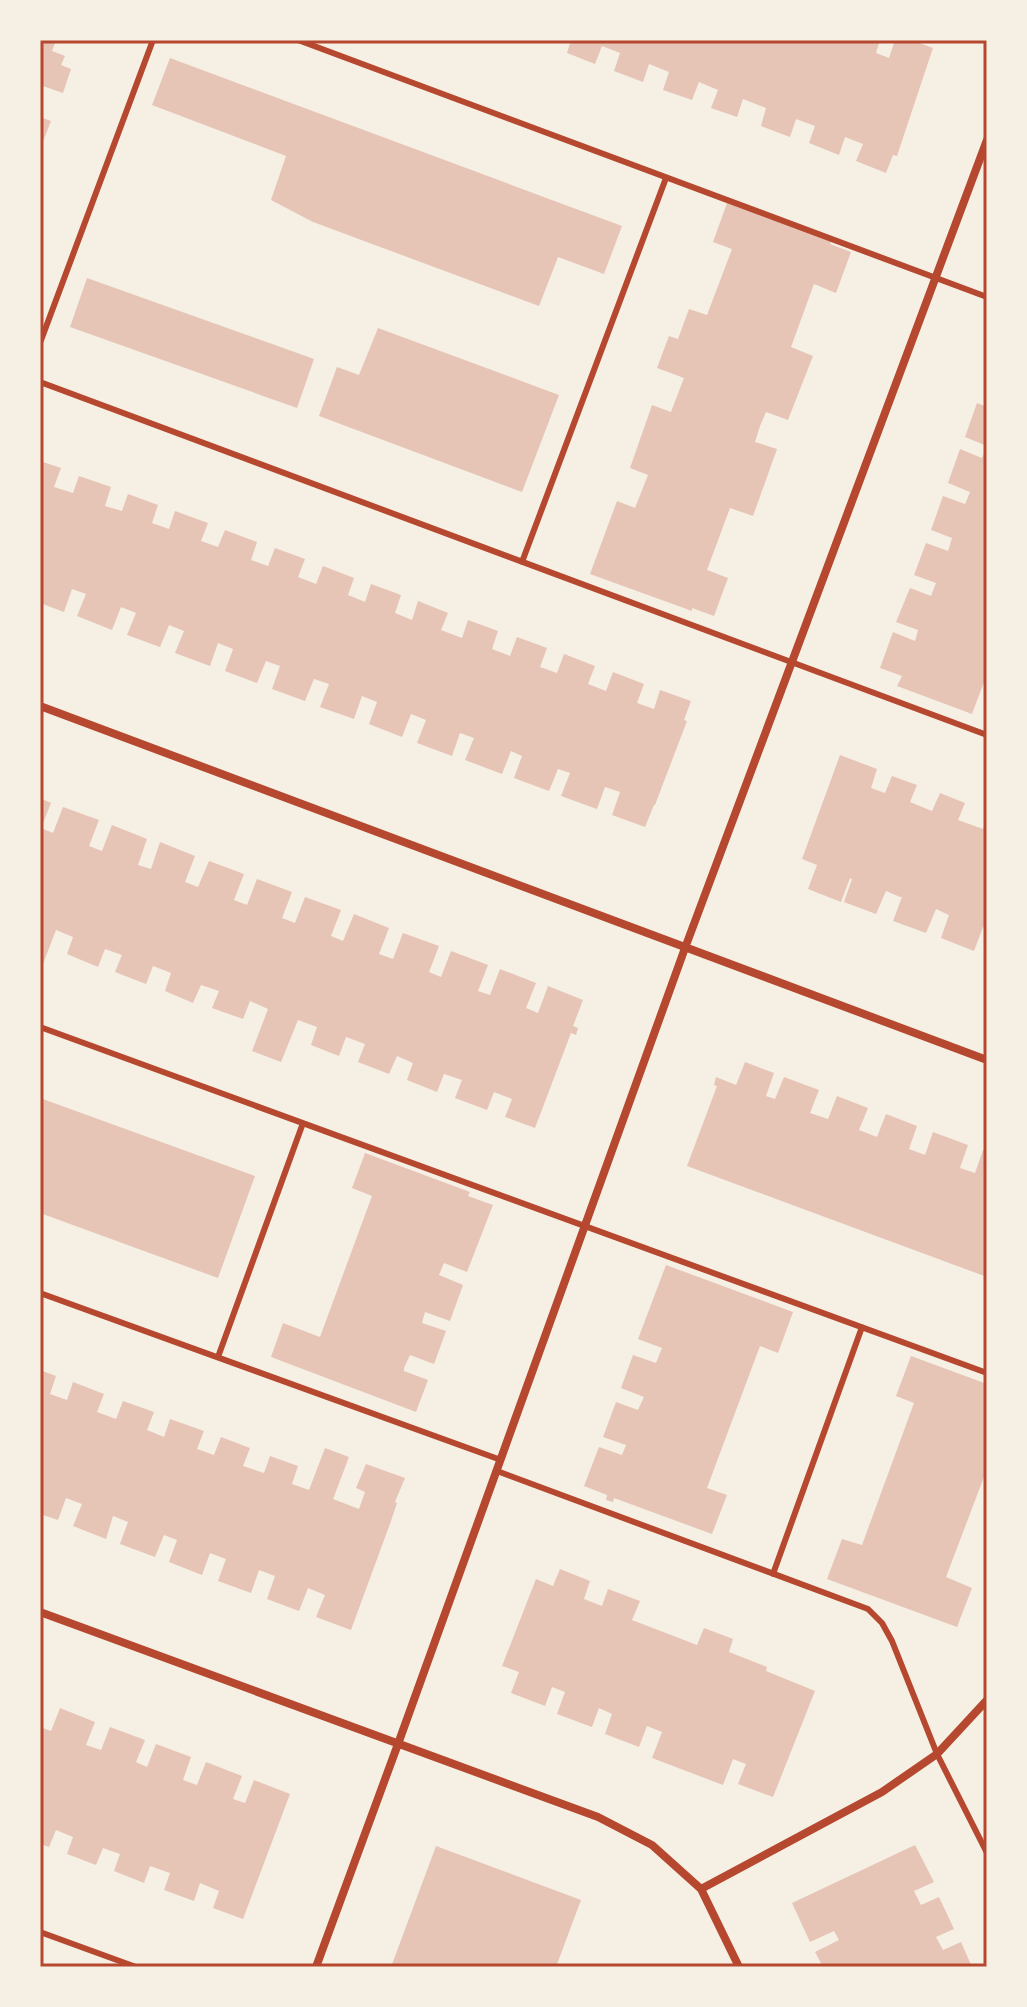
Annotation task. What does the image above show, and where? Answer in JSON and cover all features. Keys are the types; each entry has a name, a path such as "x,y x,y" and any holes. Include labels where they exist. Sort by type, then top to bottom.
{"street":[{"path":"316,1967 685,948 987,140"},
{"path":"40,706 987,1060"},
{"path":"40,1612 598,1817 652,1845 701,1889 739,1967"},
{"path":"701,1889 882,1792 937,1754 987,1700"}],"lane":[{"path":"40,343 153,40"},
{"path":"298,40 987,297"},
{"path":"522,562 666,178"},
{"path":"40,382 987,735"},
{"path":"40,1027 987,1373"},
{"path":"218,1357 303,1123"},
{"path":"40,1293 501,1460"},
{"path":"773,1574 862,1327"},
{"path":"497,1471 868,1609 882,1623 892,1641 937,1754 987,1853"},
{"path":"40,1932 136,1967"}],"building":[{"path":"40,40 56,40 52,51 65,56 61,65 71,69 63,93 40,85"},
{"path":"571,40 880,40 876,53 889,58 895,40 911,40 933,48 897,156 893,155 886,173 856,161 863,144 845,137 839,155 809,143 815,126 796,119 790,137 761,126 766,108 743,99 737,117 711,108 718,90 699,82 692,100 663,90 669,72 649,64 643,82 614,71 620,53 602,46 595,64 567,53"},
{"path":"170,58 622,226 604,274 558,257 539,306 313,222 271,200 286,156 152,105"},
{"path":"40,117 51,121 42,144 40,143"},
{"path":"727,203 851,252 836,293 814,284 791,347 813,356 788,420 766,412 760,426 755,442 777,449 753,516 730,508 707,570 728,578 714,616 590,574 617,501 635,508 648,475 630,468 652,405 671,412 684,378 657,368 669,336 678,339 689,309 707,315 732,249 713,242"},
{"path":"87,278 314,359 297,408 70,327"},
{"path":"378,328 559,395 522,492 319,416 337,367 359,375"},
{"path":"977,403 987,407 987,446 965,437"},
{"path":"987,446 987,674 972,714 897,686 902,676 880,668 893,632 915,641 918,630 896,622 910,588 931,596 936,583 914,575 926,543 948,551 952,538 931,530 943,496 965,504 970,492 948,483 960,449 982,458"},
{"path":"40,461 61,468 54,487 73,493 79,476 111,487 105,506 122,511 128,494 158,505 152,523 169,529 175,511 208,523 201,541 218,547 225,530 257,542 251,560 268,566 275,548 305,559 298,577 316,584 323,566 354,578 348,595 365,602 371,584 401,595 395,613 412,620 418,601 448,613 441,630 462,638 468,620 498,631 492,649 510,656 517,637 547,648 540,667 557,673 564,654 595,666 588,684 606,691 613,672 644,684 637,703 654,709 660,690 691,701 684,720 687,721 645,827 612,815 620,792 605,787 597,809 561,796 570,773 558,769 549,791 514,778 522,756 511,751 502,774 465,760 474,738 460,733 452,756 417,743 426,720 411,714 402,737 369,724 377,702 362,696 354,719 320,707 329,684 314,679 305,701 272,689 280,666 266,661 257,683 225,671 233,649 218,643 210,666 175,653 184,631 169,625 160,647 127,635 136,613 121,607 112,630 77,616 86,594 72,589 64,612 40,603"},
{"path":"840,755 877,769 871,788 885,793 892,776 917,785 910,802 932,811 940,793 965,803 958,820 983,829 987,819 987,929 983,927 974,951 941,938 949,915 936,909 926,933 893,921 902,897 886,891 876,914 844,902 850,878 841,902 808,889 817,865 802,859"},
{"path":"40,798 51,803 41,828 53,833 63,807 99,820 89,846 102,851 112,825 147,839 138,865 151,869 160,842 195,856 185,882 198,887 209,861 244,874 234,900 247,905 257,879 292,892 282,918 295,923 305,897 341,910 331,936 343,941 354,914 389,928 379,954 393,959 403,933 439,946 429,972 441,977 451,951 488,965 478,991 490,995 500,969 536,983 526,1008 538,1013 548,986 583,1000 573,1026 578,1028 576,1035 571,1033 535,1128 505,1117 512,1099 494,1092 487,1110 455,1098 462,1080 444,1074 437,1092 407,1080 413,1063 397,1056 389,1074 358,1062 365,1044 346,1037 339,1056 311,1045 317,1027 298,1020 281,1062 252,1051 268,1009 250,1001 243,1019 212,1008 219,991 201,985 193,1003 165,991 171,973 153,966 146,984 115,972 122,955 105,949 98,967 67,954 73,937 56,930 40,972"},
{"path":"745,1062 774,1073 766,1096 775,1099 784,1077 819,1090 810,1113 828,1119 837,1096 868,1108 859,1130 877,1137 886,1114 917,1126 909,1149 925,1155 933,1132 968,1145 960,1168 975,1173 983,1150 987,1151 987,1277 687,1166 717,1086 714,1085 716,1077 736,1085"},
{"path":"40,1098 255,1176 218,1278 40,1213"},
{"path":"365,1153 470,1192 468,1196 493,1205 467,1272 444,1263 439,1275 463,1285 450,1321 425,1312 422,1323 446,1331 434,1364 410,1355 404,1368 404,1371 428,1380 416,1412 271,1357 283,1323 320,1337 372,1196 352,1188"},
{"path":"666,1265 793,1312 778,1353 760,1346 707,1488 727,1495 712,1534 614,1498 613,1502 606,1500 607,1495 584,1486 599,1447 622,1455 626,1445 603,1437 616,1402 638,1410 644,1397 621,1388 633,1355 656,1363 662,1348 638,1339"},
{"path":"911,1356 987,1384 987,1469 946,1577 972,1588 957,1627 827,1579 842,1539 862,1545 914,1403 896,1396"},
{"path":"40,1370 56,1376 50,1394 67,1400 73,1382 104,1394 97,1412 116,1419 123,1401 154,1412 147,1430 164,1437 170,1419 204,1431 197,1449 214,1455 221,1437 250,1448 243,1466 264,1473 270,1456 298,1466 292,1484 309,1490 325,1448 349,1457 333,1499 359,1509 365,1492 356,1488 366,1464 405,1478 351,1630 316,1617 325,1595 308,1588 299,1611 267,1599 275,1576 259,1570 251,1593 218,1581 226,1559 210,1553 202,1575 169,1562 177,1540 164,1535 155,1557 120,1544 128,1522 113,1516 106,1539 73,1526 82,1504 66,1498 58,1520 40,1514"},
{"path":"560,1569 590,1581 584,1599 602,1606 608,1589 640,1601 632,1620 697,1645 704,1628 733,1639 729,1652 815,1691 773,1797 738,1784 746,1764 733,1759 723,1785 652,1758 662,1732 647,1726 639,1747 605,1734 612,1714 599,1708 592,1727 557,1714 565,1692 552,1687 545,1706 511,1693 519,1672 502,1666 536,1579 553,1586"},
{"path":"60,1708 95,1722 86,1745 101,1750 110,1727 145,1740 136,1762 147,1767 156,1744 191,1757 183,1780 197,1785 206,1762 242,1776 233,1799 245,1803 254,1780 290,1794 243,1919 213,1908 219,1891 200,1883 194,1901 164,1890 170,1873 150,1866 144,1883 114,1871 120,1854 103,1848 96,1865 67,1854 73,1837 56,1830 49,1847 40,1844 40,1727 51,1731"},
{"path":"915,1845 934,1882 914,1891 921,1905 939,1897 954,1929 936,1937 943,1950 961,1942 972,1967 823,1967 815,1952 839,1940 834,1931 810,1942 792,1903"},
{"path":"436,1846 581,1900 556,1967 391,1967"}]}
